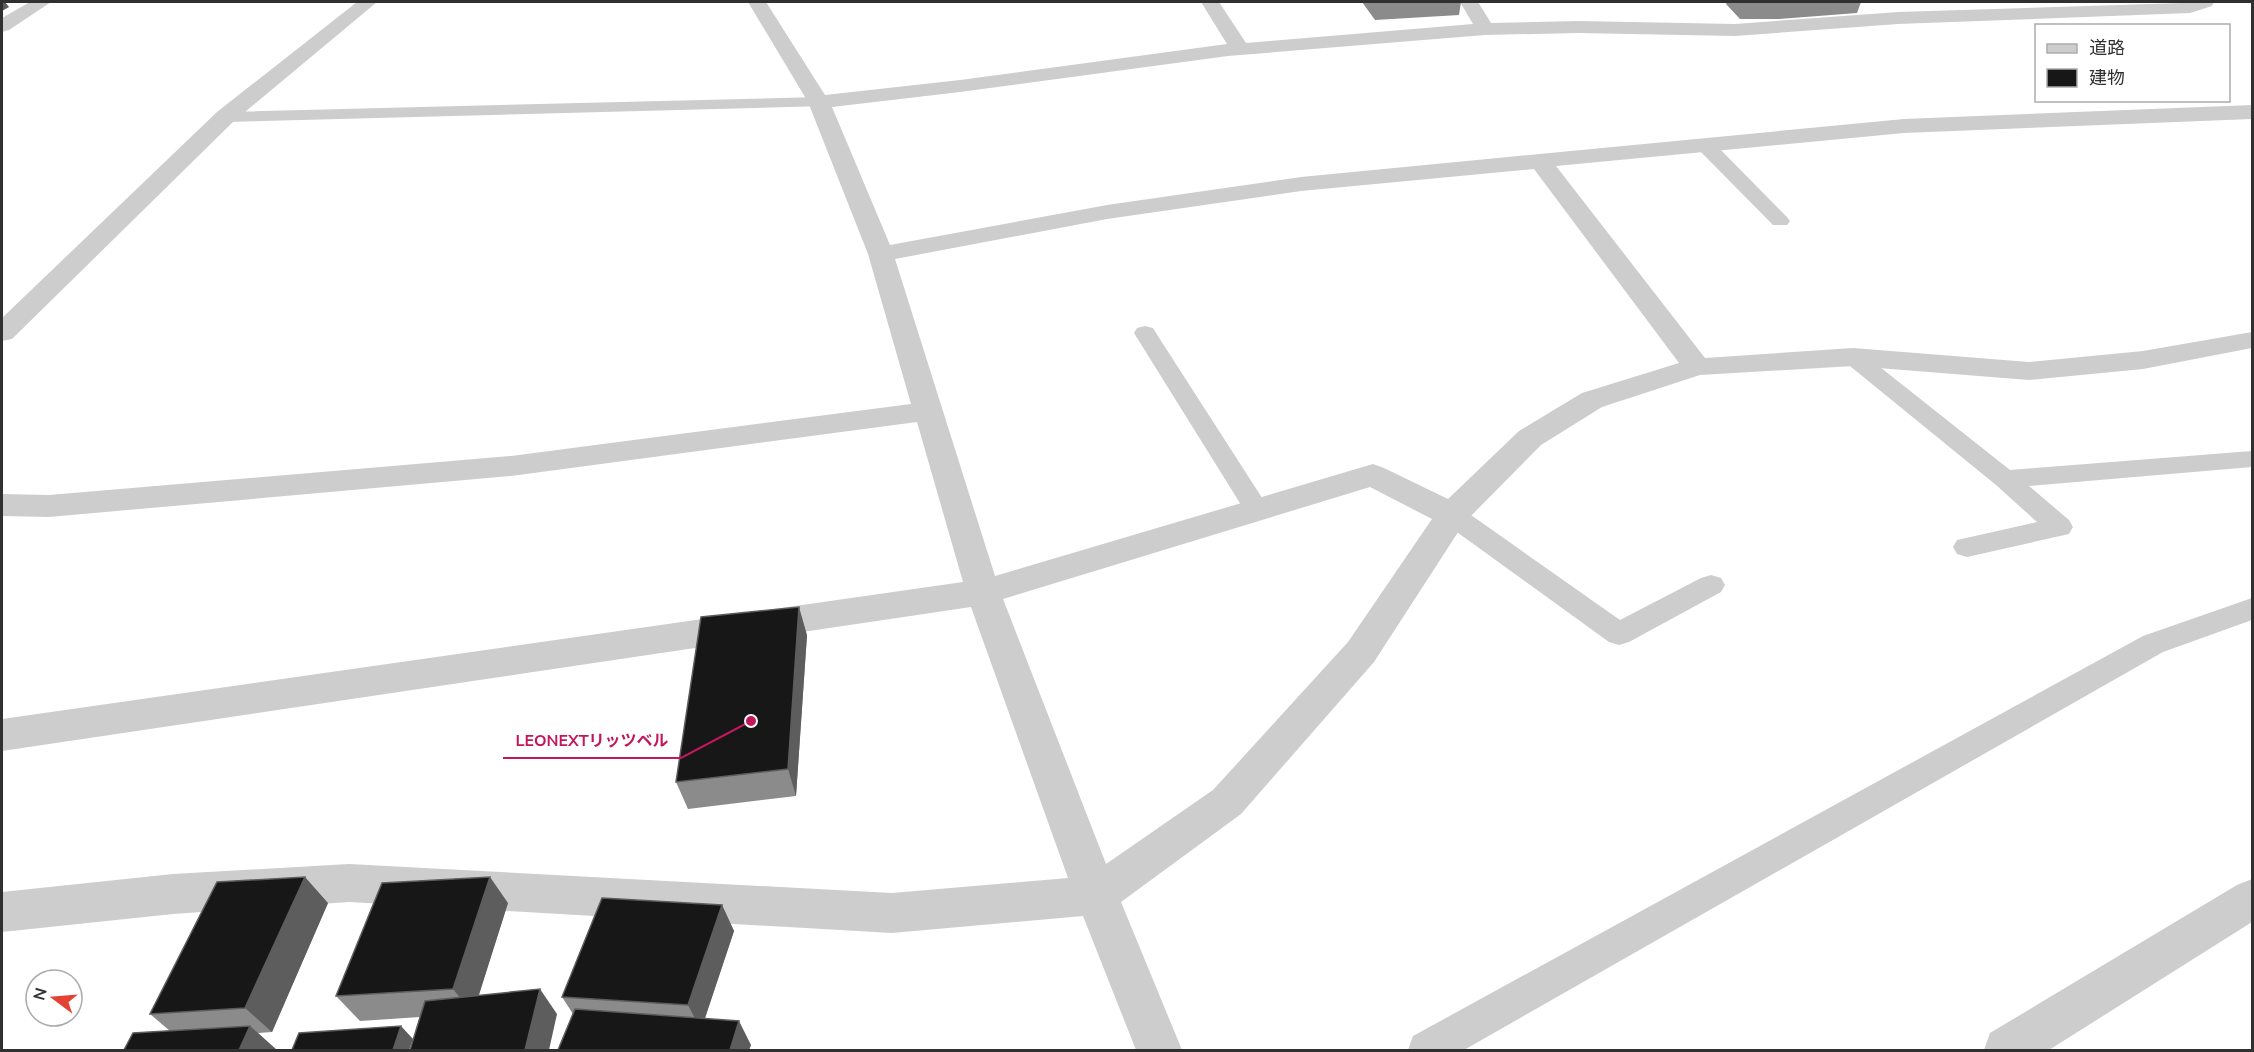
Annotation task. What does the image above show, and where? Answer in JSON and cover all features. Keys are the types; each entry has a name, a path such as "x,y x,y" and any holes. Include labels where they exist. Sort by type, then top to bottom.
{"street":[{"path":"2,26 42,2"},
{"path":"2,333 225,117 368,2"},
{"path":"757,2 819,102 881,254 983,592 1096,895 1159,1050"},
{"path":"1210,2 1240,49"},
{"path":"1469,2 1485,29"},
{"path":"819,102 1240,49 1485,29 1578,27 1735,30 2125,5 2190,7 2205,2"},
{"path":"881,254 1107,212 1255,191 1540,161 1904,126 2253,112"},
{"path":"1540,161 1697,367"},
{"path":"2,912 173,894 349,883 892,913 1096,895 1227,802 1361,652 1452,515 1530,438 1592,400 1697,367 1853,357 2029,371 2143,360 2253,339"},
{"path":"2,505 49,506 511,466 928,411"},
{"path":"2,735 983,592 1373,475 1452,515"},
{"path":"2007,1050 2253,899"}],"lane":[{"path":"225,117 819,102"},
{"path":"1706,146 1780,221"},
{"path":"1145,333 1257,510"},
{"path":"1853,357 2005,479 2059,526 1967,547"},
{"path":"2005,479 2253,459"},
{"path":"1452,515 1619,634 1711,585"},
{"path":"1427,1050 2153,644 2253,609"}],"building":[{"path":"799,607 788,769 676,782 701,617"},
{"path":"305,877 245,1008 150,1014 217,882"},
{"path":"490,877 453,989 336,996 382,883"},
{"path":"602,898 722,905 688,1005 562,997"},
{"path":"540,989 525,1050 410,1050 425,1001"},
{"path":"575,1009 739,1021 730,1050 558,1050"},
{"path":"250,1026 239,1050 124,1050 133,1033"},
{"path":"401,1026 393,1050 292,1050 299,1033"}],"place":[{"name":"LEONEXTリッツベル","path":"751,721"}]}
